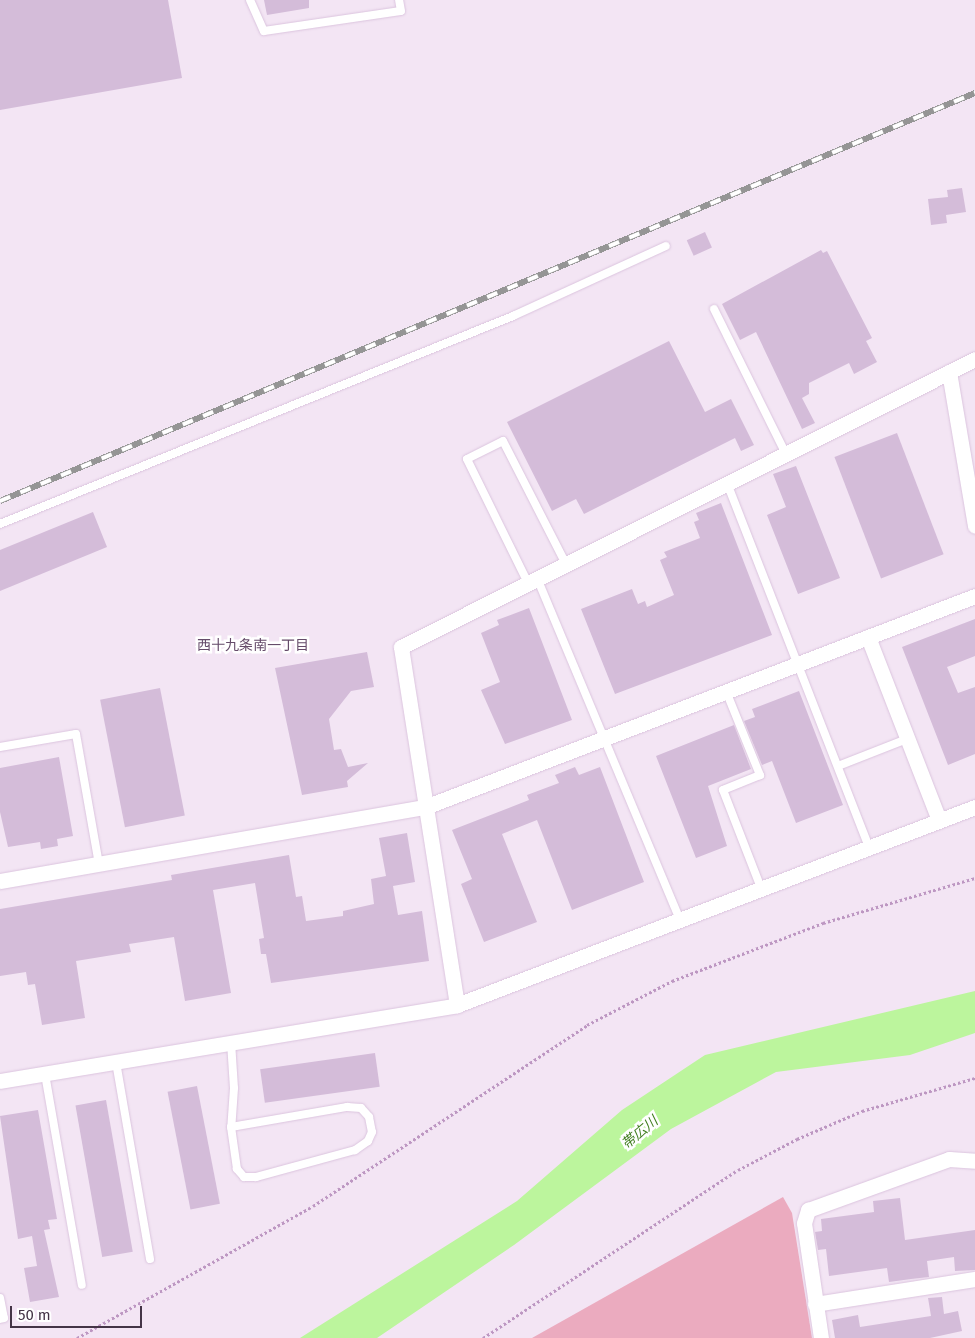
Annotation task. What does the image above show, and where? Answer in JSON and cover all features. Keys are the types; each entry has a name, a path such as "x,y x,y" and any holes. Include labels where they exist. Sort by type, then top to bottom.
{"street":[{"path":"457,1005 401,647 975,359"},
{"path":"949,372 975,526"},
{"path":"0,882 425,807 975,596"},
{"path":"868,637 939,820"},
{"path":"0,1081 457,1005 975,806"},
{"path":"820,1338 804,1223 808,1210 949,1159 975,1160"},
{"path":"815,1304 975,1279"}],"lane":[{"path":"250,0 264,31 401,11 399,0"},
{"path":"0,524 514,316 666,246"},
{"path":"714,309 786,454"},
{"path":"566,564 503,440 467,459 532,581 603,738 680,920"},
{"path":"727,483 869,847"},
{"path":"726,691 760,775 723,790 761,888"},
{"path":"0,747 76,734 99,864"},
{"path":"838,766 907,739"},
{"path":"231,1042 234,1088 231,1127 237,1169 244,1177 355,1150 368,1141 372,1132 369,1117 361,1108 231,1127"},
{"path":"116,1062 150,1259"},
{"path":"45,1074 82,1285"},
{"path":"0,1298 4,1318 0,1319"}],"path":[{"path":"77,1338 313,1206 563,1040 672,981 823,923 975,878"},
{"path":"483,1338 738,1170 797,1139 862,1111 975,1078"}],"shaded area":[{"path":"783,1197 792,1213 812,1338 532,1338"}],"water":[{"name":"帯広川","path":"975,991 975,1033 910,1055 776,1072 671,1129 514,1245 377,1338 300,1338 517,1201 622,1110 705,1055"}],"building":[{"path":"0,0 168,0 182,78 0,110"},
{"path":"264,0 309,0 309,8 267,15"},
{"path":"962,188 966,212 946,215 947,223 931,225 928,199 948,197 947,190"},
{"path":"705,232 712,248 694,256 687,240"},
{"path":"821,250 823,253 827,251 872,338 866,341 877,362 854,374 849,363 809,383 809,394 802,398 815,423 802,429 756,332 740,340 722,304"},
{"path":"669,341 705,412 731,399 754,445 741,451 735,438 584,514 576,499 552,511 507,422"},
{"path":"897,433 944,554 881,578 834,457"},
{"path":"796,466 840,578 798,594 767,515 786,507 773,474"},
{"path":"721,503 772,635 615,694 581,609 632,589 638,604 645,601 647,607 674,595 660,560 667,557 664,552 700,538 694,522 699,520 696,513"},
{"path":"93,512 107,547 0,591 0,550"},
{"path":"529,608 572,720 505,744 481,690 500,682 481,633 499,625 497,620"},
{"path":"975,619 975,656 947,667 958,693 975,687 975,754 948,765 902,647"},
{"path":"367,652 374,687 351,691 329,719 334,750 341,749 348,767 368,763 347,781 348,787 302,795 275,668"},
{"path":"160,688 185,816 125,827 100,700"},
{"path":"799,691 843,805 796,823 772,761 762,765 744,721 755,717 752,709"},
{"path":"734,725 751,769 708,786 727,846 696,858 656,756"},
{"path":"59,757 73,836 57,839 58,846 41,849 40,842 8,847 0,812 0,768"},
{"path":"575,767 579,775 600,767 644,882 572,910 537,820 502,834 537,922 484,942 461,884 472,879 452,830 529,800 527,795 559,783 555,775"},
{"path":"407,833 415,882 393,886 398,915 422,911 429,961 271,983 266,954 261,954 259,939 264,938 255,883 213,890 231,993 185,1001 174,937 129,944 131,952 76,961 85,1018 42,1025 35,984 28,985 26,972 0,976 0,909 172,880 171,875 289,855 296,897 302,896 306,921 343,916 343,911 374,904 371,879 386,876 379,838"},
{"path":"375,1053 380,1087 265,1103 260,1069"},
{"path":"197,1086 220,1204 190,1210 168,1092"},
{"path":"106,1100 133,1252 102,1257 75,1105"},
{"path":"38,1110 57,1219 48,1220 50,1229 44,1230 59,1297 30,1302 24,1268 37,1266 32,1236 18,1239 0,1116"},
{"path":"900,1198 905,1240 975,1230 975,1270 955,1271 954,1257 927,1261 929,1277 889,1282 887,1268 829,1276 826,1249 818,1250 815,1232 822,1231 821,1219 874,1212 873,1201"},
{"path":"942,1297 944,1314 958,1311 962,1331 930,1338 835,1338 832,1320 858,1315 860,1327 931,1316 928,1298"}],"railway":[{"path":"0,501 975,93"}],"district":[{"name":"西十九条南一丁目","path":"253,646"}]}
